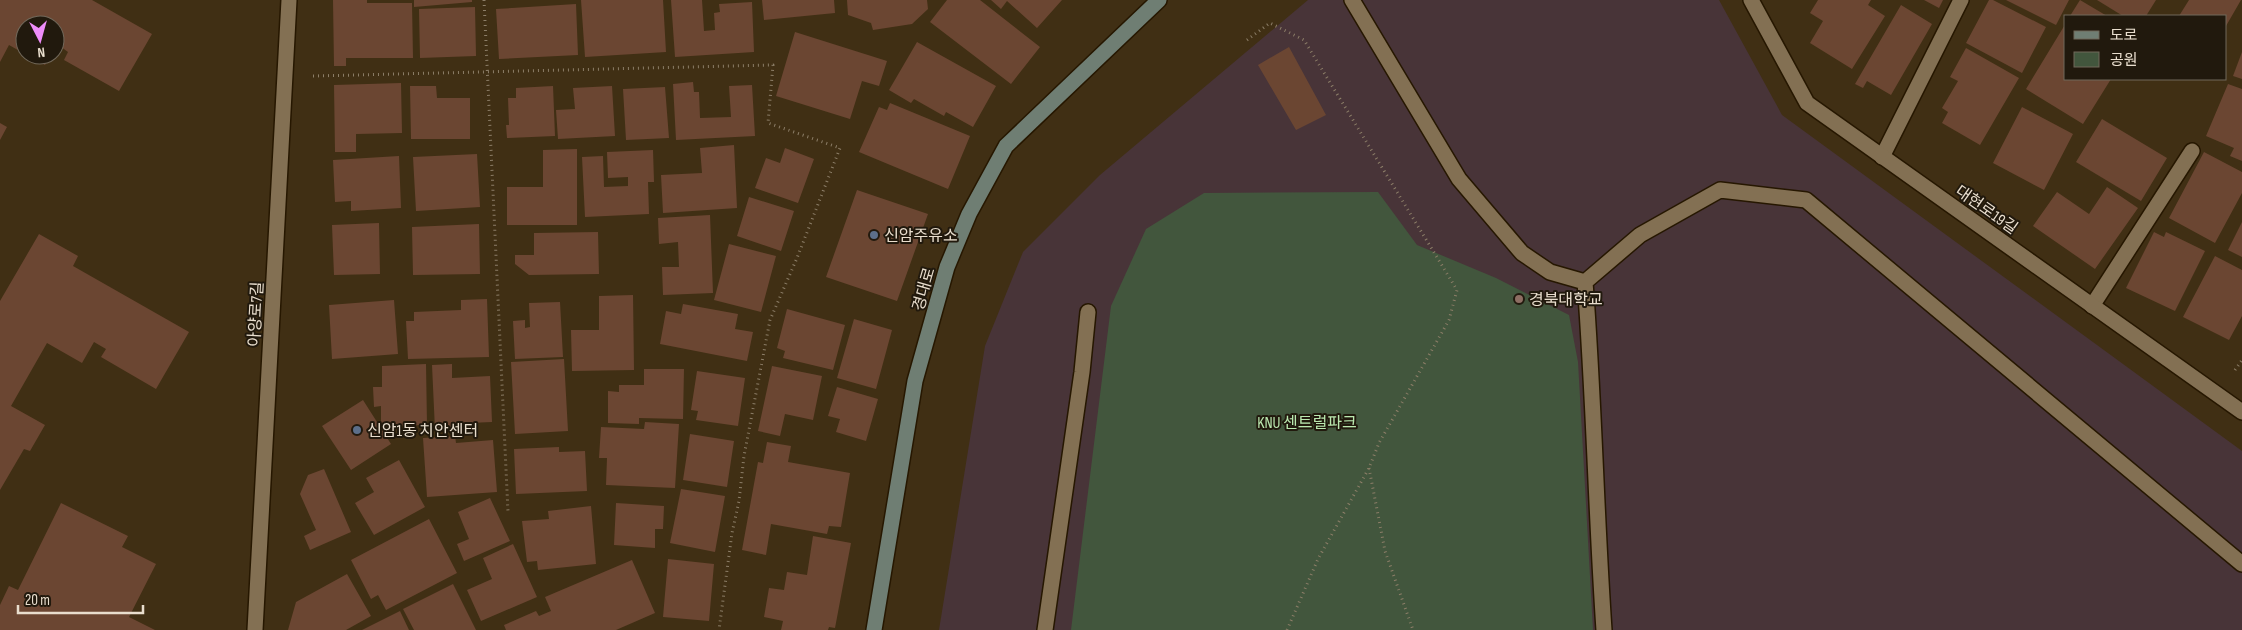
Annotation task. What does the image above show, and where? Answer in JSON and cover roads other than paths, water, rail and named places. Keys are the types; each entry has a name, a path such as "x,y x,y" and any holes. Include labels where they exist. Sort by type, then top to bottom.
{"main road":[{"name":"경대로","path":"874,630 915,381 947,267 969,214 1006,146 1159,0"}],"street":[{"name":"아양로7길","path":"255,630 289,0"},
{"path":"1352,0 1458,179 1522,253 1550,272 1585,282"},
{"name":"대현로19길","path":"1751,0 1807,103 2242,412"},
{"path":"1882,157 1961,0"},
{"path":"2092,306 2192,151"},
{"path":"1585,282 1640,235 1720,190 1806,200 2242,564"},
{"path":"1585,282 1592,364 1597,525 1604,630"},
{"path":"1045,630 1082,372 1088,312"}],"place":[{"name":"신암주유소","path":"874,235"},
{"name":"경북대학교","path":"1519,299"},
{"name":"신암1동 치안센터","path":"357,430"}],"park label":[{"name":"KNU 센트럴파크","path":"1307,422"}]}
